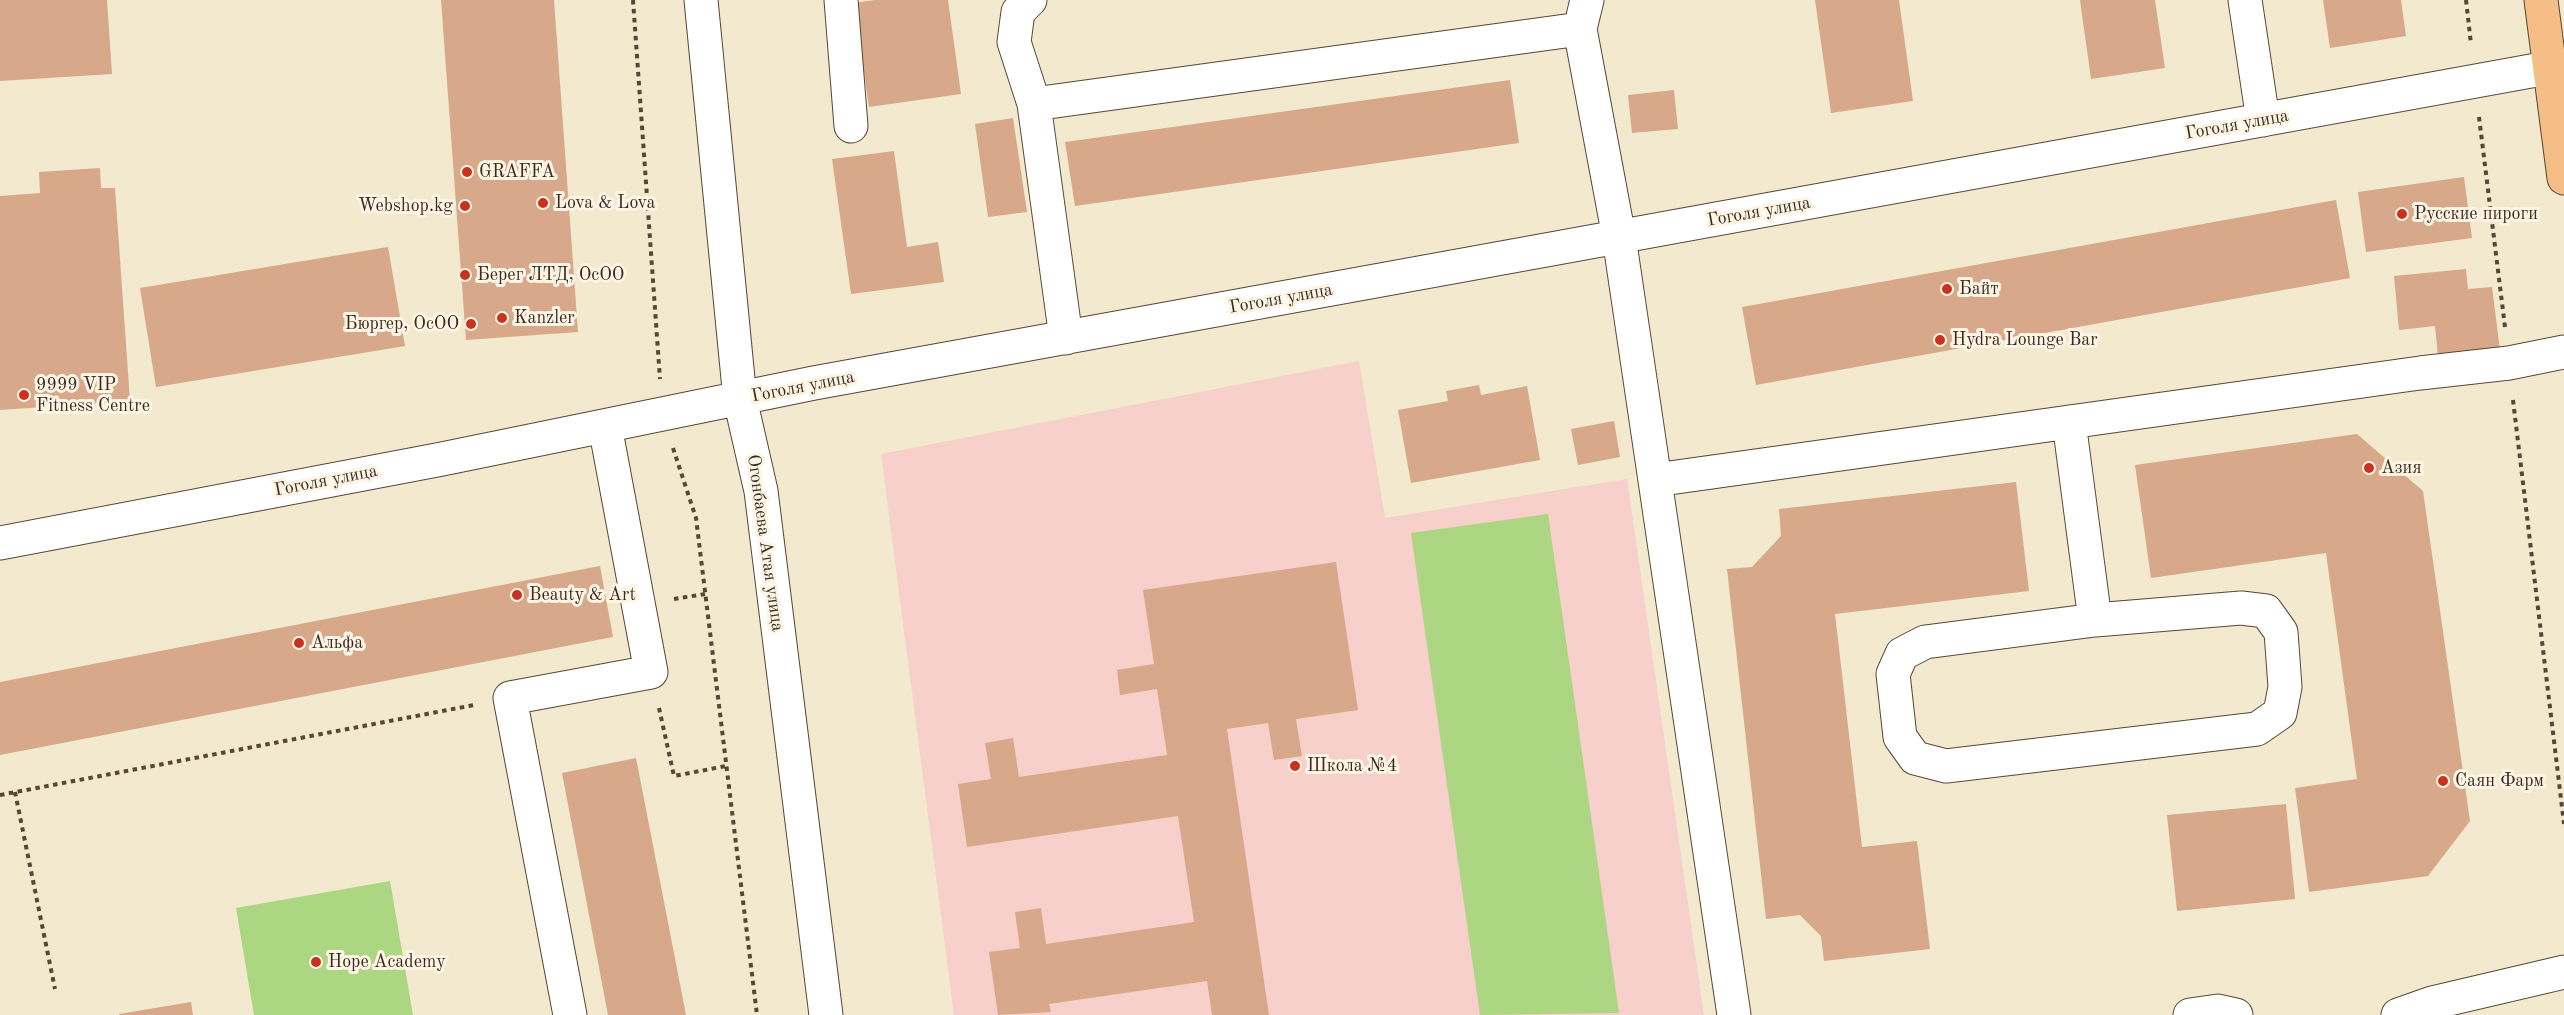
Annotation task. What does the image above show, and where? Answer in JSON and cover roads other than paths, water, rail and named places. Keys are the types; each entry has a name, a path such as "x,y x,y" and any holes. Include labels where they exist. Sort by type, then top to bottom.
{"main road":[{"path":"2541,0 2557,66 2564,178"}],"street":[{"name":"Огонбаева Атая улица","path":"701,0 740,399 761,492 826,1015"},
{"path":"841,0 851,126"},
{"path":"1030,0 1018,12 1014,42 1034,104 1066,338"},
{"path":"2245,0 2263,120"},
{"path":"1034,104 1584,14 1620,237 1734,1015"},
{"name":"Гоголя улица","path":"0,543 1066,338 2557,66"},
{"path":"1655,480 2509,363 2564,352"},
{"path":"2069,422 2095,620"},
{"path":"570,1015 510,698 651,672 605,426"},
{"path":"2241,608 2266,610 2280,632 2285,687 2280,713 2257,729 1946,766 1914,758 1900,737 1895,695 1893,674 1902,654 1925,642 2095,620 2241,608"},
{"path":"2398,1015 2433,1009 2564,972"},
{"path":"2190,1015 2218,1011 2236,1015"}],"place":[{"name":"GRAFFA","path":"467,172"},
{"name":"Lova & Lova","path":"543,203"},
{"name":"Webshop.kg","path":"465,206"},
{"name":"Русские пироги","path":"2402,214"},
{"name":"Берег ЛТД, ОсОО","path":"465,275"},
{"name":"Байт","path":"1947,289"},
{"name":"Kanzler","path":"502,318"},
{"name":"Бюргер, ОсОО","path":"471,324"},
{"name":"Hydra Lounge Bar","path":"1940,340"},
{"name":"9999 VIP Fitness Centre","path":"24,395"},
{"name":"Азия","path":"2369,468"},
{"name":"Beauty & Art","path":"517,595"},
{"name":"Альфа","path":"299,643"},
{"name":"Школа №4","path":"1295,766"},
{"name":"Саян Фарм","path":"2443,781"},
{"name":"Hope Academy","path":"316,962"}]}
